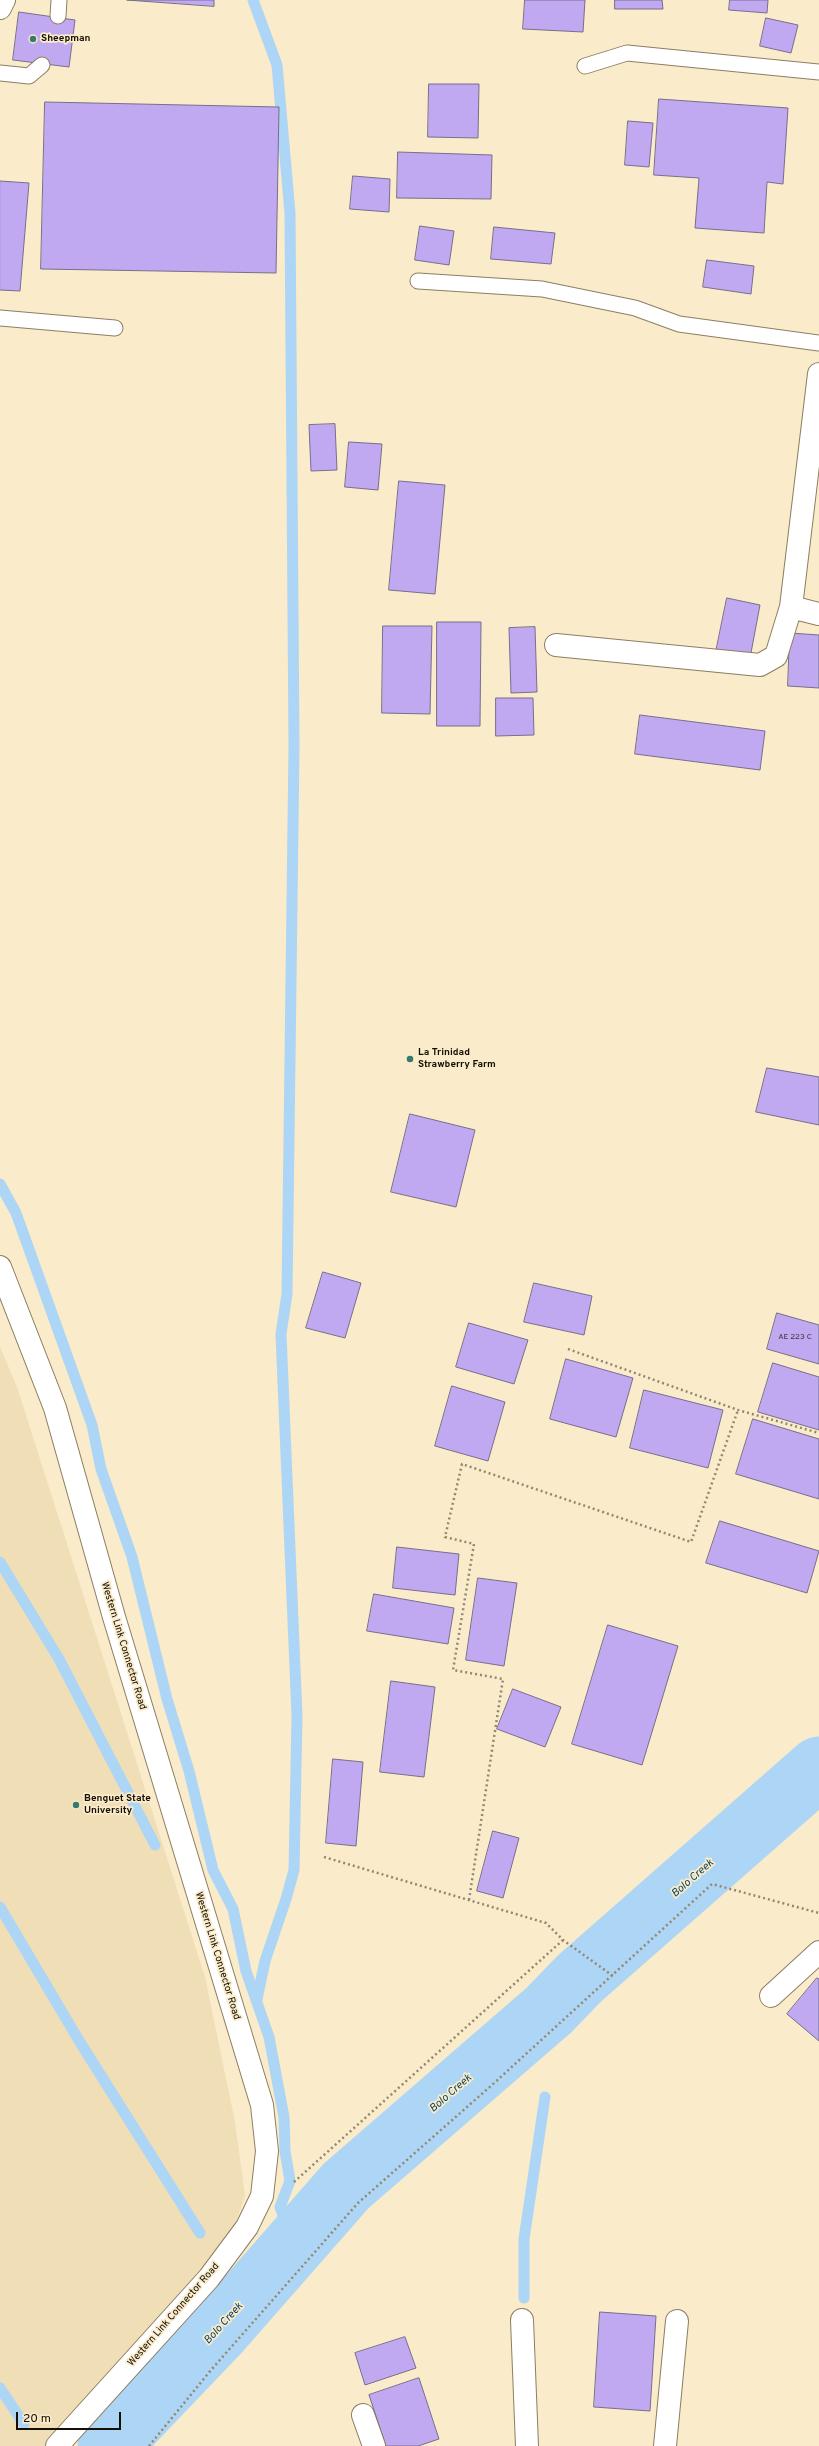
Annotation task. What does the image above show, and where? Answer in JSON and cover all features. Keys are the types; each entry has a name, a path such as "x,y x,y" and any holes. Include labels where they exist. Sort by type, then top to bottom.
{"street":[{"path":"0,8 4,0"},
{"path":"556,645 760,665 776,656 791,607 819,374"},
{"path":"791,607 819,614"},
{"name":"Western Link Connector Road","path":"0,1267 55,1408 116,1624 262,2105 267,2151 262,2196 247,2227 209,2278 57,2446"},
{"path":"771,1996 819,1952"},
{"path":"522,2320 527,2446"},
{"path":"665,2446 677,2321"},
{"path":"363,2415 374,2446"}],"lane":[{"path":"58,16 59,0"},
{"path":"585,66 627,53 819,72"},
{"path":"0,73 30,76 42,65"},
{"path":"418,281 542,290 636,308 679,324 819,343"},
{"path":"0,318 115,328"}],"path":[{"path":"568,1350 738,1410 819,1433"},
{"path":"469,1900 503,1679 453,1670 474,1544 445,1538 462,1464 691,1542 738,1410"},
{"path":"324,1857 546,1923 563,1940 613,1976"},
{"path":"149,2446 211,2370 358,2202 613,1976 712,1884 819,1913"},
{"path":"298,2181 563,1940"}],"shaded area":[{"name":"Benguet State University","path":"0,1347 17,1387 205,1977 235,2122 245,2196 231,2236 64,2446 0,2446"}],"building":[{"path":"127,0 214,0 214,6"},
{"path":"525,0 585,0 583,32 523,29"},
{"path":"615,0 662,0 663,9 615,9"},
{"path":"730,0 768,0 767,13 729,10"},
{"path":"19,12 75,20 69,67 13,60"},
{"path":"766,18 798,25 791,53 760,46"},
{"path":"429,84 479,84 478,138 428,137"},
{"path":"659,99 788,108 783,184 767,182 764,233 695,228 699,178 654,175"},
{"path":"45,102 279,107 276,273 41,269"},
{"path":"628,121 653,123 649,167 625,165"},
{"path":"398,152 492,155 491,199 397,198"},
{"path":"353,176 390,179 389,212 350,209"},
{"path":"0,181 29,183 20,291 0,290"},
{"path":"420,226 454,231 449,265 415,260"},
{"path":"494,227 555,233 551,264 491,259"},
{"path":"707,260 754,266 751,294 703,287"},
{"path":"335,424 337,470 311,471 309,425"},
{"path":"349,442 382,444 378,490 345,487"},
{"path":"399,481 445,485 435,594 389,590"},
{"path":"727,598 760,605 750,658 716,652"},
{"path":"437,622 481,622 480,726 437,726"},
{"path":"383,626 432,626 430,714 382,713"},
{"path":"535,627 537,692 511,693 509,628"},
{"path":"790,633 819,635 819,688 788,686"},
{"path":"496,698 533,698 534,735 496,736"},
{"path":"640,715 765,731 760,770 635,754"},
{"path":"767,1068 819,1077 819,1125 756,1112"},
{"path":"410,1114 475,1130 456,1207 391,1192"},
{"path":"323,1272 361,1283 345,1338 306,1328"},
{"path":"534,1283 592,1296 584,1335 524,1322"},
{"path":"777,1313 819,1325 819,1364 767,1349"},
{"path":"469,1323 528,1340 514,1384 456,1367"},
{"path":"566,1359 633,1378 616,1437 550,1419"},
{"path":"773,1363 819,1377 819,1430 758,1412"},
{"path":"452,1386 505,1402 488,1461 435,1446"},
{"path":"644,1390 723,1410 708,1468 630,1448"},
{"path":"753,1419 819,1439 819,1499 736,1474"},
{"path":"720,1521 819,1551 807,1593 706,1563"},
{"path":"397,1547 459,1554 455,1595 393,1588"},
{"path":"478,1578 517,1583 504,1666 466,1660"},
{"path":"374,1594 454,1608 448,1644 367,1631"},
{"path":"608,1625 678,1646 642,1765 572,1744"},
{"path":"391,1681 435,1687 424,1777 380,1772"},
{"path":"513,1689 561,1707 545,1747 497,1729"},
{"path":"333,1759 363,1762 356,1846 326,1843"},
{"path":"493,1831 519,1838 503,1898 477,1891"},
{"path":"817,1978 819,1979 819,2041 787,2014"},
{"path":"600,2312 656,2316 650,2411 594,2407"},
{"path":"405,2337 416,2368 365,2385 355,2353"},
{"path":"419,2378 439,2439 418,2446 386,2446 369,2395"}],"waterway":[{"path":"253,0 277,65 290,213 294,746 287,1294 281,1334 297,1716 294,1870 265,1961 257,1999"},
{"path":"0,1184 16,1213 92,1425 101,1469 132,1557 167,1699 189,1771 213,1870 233,1909 246,1971 269,2037 284,2117 285,2151 290,2181 280,2207 294,2244"},
{"path":"0,1562 59,1659 155,1845"},
{"name":"Bolo Creek","path":"109,2446 218,2332 346,2186 549,2010 580,1978 819,1768"},
{"path":"0,1907 78,2039 200,2233"},
{"path":"548,2025 549,2010"},
{"path":"524,2298 524,2239 545,2097"},
{"path":"230,2288 241,2304"},
{"path":"0,2388 24,2424"}],"place":[{"name":"Sheepman","path":"33,39"},
{"name":"La Trinidad Strawberry Farm","path":"410,1059"},
{"name":"Benguet State University","path":"76,1805"}]}
